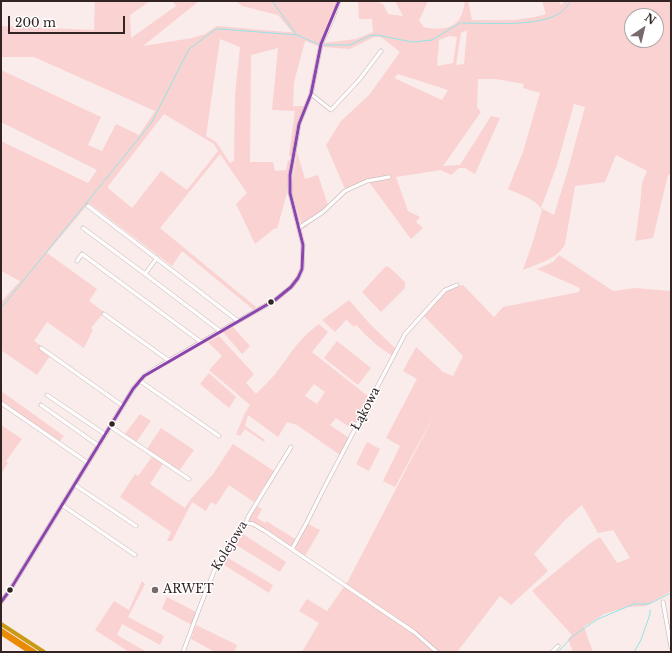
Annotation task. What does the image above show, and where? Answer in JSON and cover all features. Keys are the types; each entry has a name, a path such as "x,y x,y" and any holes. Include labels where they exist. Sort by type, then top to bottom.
{"street":[{"path":"1,602 10,590 123,406 144,376 168,360 266,306 284,294 298,278 302,269 303,245 300,227 290,193 289,183 299,124 311,94 321,44 339,1"},
{"path":"311,94 331,110 359,80 381,51"},
{"path":"300,227 323,212 345,191 367,181 389,177"},
{"path":"88,206 238,321"},
{"path":"83,228 220,331"},
{"path":"77,261 82,254 201,342"},
{"path":"145,274 157,258"},
{"name":"Łąkowa","path":"292,549 405,334 445,290 457,285"},
{"path":"104,314 168,360"},
{"path":"41,348 123,406"},
{"path":"140,381 218,436"},
{"path":"47,395 106,435"},
{"path":"1,403 88,463"},
{"path":"41,405 99,446"},
{"path":"111,427 189,479"},
{"name":"Kolejowa","path":"183,652 200,604 215,569 242,526 246,523 248,517 291,448"},
{"path":"74,485 136,526"},
{"path":"62,505 135,555"},
{"path":"246,523 258,526 350,588 419,636 437,652"},
{"path":"663,602 671,647"},
{"path":"552,652 558,646"}],"shaded area":[{"path":"95,1 150,1 130,15 131,38 176,6 173,1 199,1 143,46 192,38 205,34 217,26 292,32 278,15 242,6 236,1 337,1 318,46 305,41 294,82 293,106 305,106 297,123 292,156 289,156 295,111 272,110 278,48 251,55 250,162 273,162 275,171 286,170 288,160 291,161 287,193 277,229 275,228 255,244 236,204 247,193 220,154 160,228 256,307 254,310 182,251 172,266 89,203 47,253 97,289 89,301 104,312 91,328 93,330 84,348 47,322 34,341 40,345 39,348 50,356 37,375 1,350 1,302 20,281 1,271 1,141 88,183 97,170 1,122 1,70 101,117 88,145 102,151 116,124 139,135 155,111 34,57 1,57 1,26 94,30","holes":["220,39 240,47 235,95 234,161 230,163 216,142 206,136","164,114 214,144 218,151 187,190 161,171 132,208 108,188 109,185"]},
{"path":"358,1 376,1 383,4 388,14 403,16 395,1 428,1 419,21 424,27 439,29 450,26 458,21 465,1 468,1 472,20 500,20 537,17 546,14 542,1 559,1 561,5 565,1 671,1 671,174 668,175 653,238 635,241 642,183 647,171 616,155 605,182 575,186 565,244 562,249 547,260 523,270 542,210 532,200 508,189 523,152 540,93 523,88 524,84 496,79 478,79 477,107 481,112 443,166 460,165 491,116 500,118 475,174 465,168 459,168 451,175 441,170 396,177 408,211 420,217 416,222 423,228 411,239 369,182 360,185 342,195 327,210 303,229 291,189 297,152 305,179 318,175 328,205 345,189 326,145 341,121 369,95 400,52 381,37 374,37 350,49 323,47 324,43 356,39 373,32 372,19 359,19","holes":["467,30 464,64 456,65 461,33","449,36 457,37 453,63 437,66 439,40","398,74 448,90 442,100 394,78","574,104 585,107 554,215 541,208 557,165"]},
{"path":"559,255 613,291 635,288 671,291 671,591 646,606 627,607 604,614 584,627 593,652 573,652 568,639 572,635 532,591 589,544 600,537 617,563 630,558 613,530 598,533 582,505 565,520 534,554 548,571 511,605 500,596 457,652 302,652 319,623 299,611 307,599 327,611 348,581 438,408 395,487 383,481 400,446 386,438 417,379 403,371 416,347 443,372 453,376 463,356 423,315 445,293 463,285 494,317 503,307 579,292 580,288 537,269 553,262"},
{"path":"386,266 405,282 405,288 381,312 362,292"},
{"path":"349,300 370,324 396,349 393,355 379,346 356,325 354,327 347,320 335,332 322,320"},
{"path":"319,324 328,332 312,352 370,399 354,430 336,418 330,425 349,438 340,455 297,425 287,422 278,437 248,415 245,426 265,440 264,442 245,429 240,436 236,434 250,405 209,370 222,356 208,342 219,336 254,374 246,383 256,394 276,373 300,341","holes":["314,384 325,392 317,404 305,396"]},
{"path":"233,327 250,346 242,354 223,332"},
{"path":"337,341 371,368 358,385 324,358"},
{"path":"209,373 236,397 229,408 200,384"},
{"path":"1,391 64,436 59,442 1,402"},
{"path":"140,414 151,421 136,442 125,434"},
{"path":"1,425 22,439 6,461 8,463 1,474"},
{"path":"161,428 194,450 179,471 147,449"},
{"path":"367,442 380,449 369,471 356,464"},
{"path":"233,444 274,471 254,502 229,485 216,505 211,502 206,511 192,502 172,541 167,541 171,532 120,497 135,474 138,476 152,457 163,464 150,484 185,508 190,500 213,474"},
{"path":"257,506 262,509 257,518 265,523 266,521 295,539 293,545 290,546 260,526 248,521"},
{"path":"308,524 320,530 305,556 296,550 295,547"},
{"path":"240,532 286,562 280,572 233,543"},
{"path":"225,556 273,585 269,593 221,563"},
{"path":"142,581 145,584 128,617 164,636 160,645 122,624 117,635 145,651 129,652 95,630 114,601 129,610"},
{"path":"167,597 196,612 192,625 162,609"},
{"path":"196,625 237,645 234,652 215,652 191,639"}],"waterway":[{"path":"272,1 296,34"},
{"path":"462,23 498,24 538,21 558,14 571,1"},
{"path":"323,45 350,45 369,36 377,35 412,42 432,40 460,23"},
{"path":"1,308 152,122 189,49 216,29 297,35 318,44"},
{"path":"558,652 573,636 598,619 634,604 649,604 671,593"},
{"path":"634,652 641,640 650,610"}],"transit line":[{"path":"1,602 10,590 133,389 144,376 275,300 291,287 298,278 302,269 303,245 290,193 290,175 299,124 311,94 321,44 339,1"},
{"path":"1,624 44,652"},
{"path":"1,630 35,652"},
{"path":"1,633 30,652"}],"place":[{"name":"ARWET","path":"155,590"}]}
